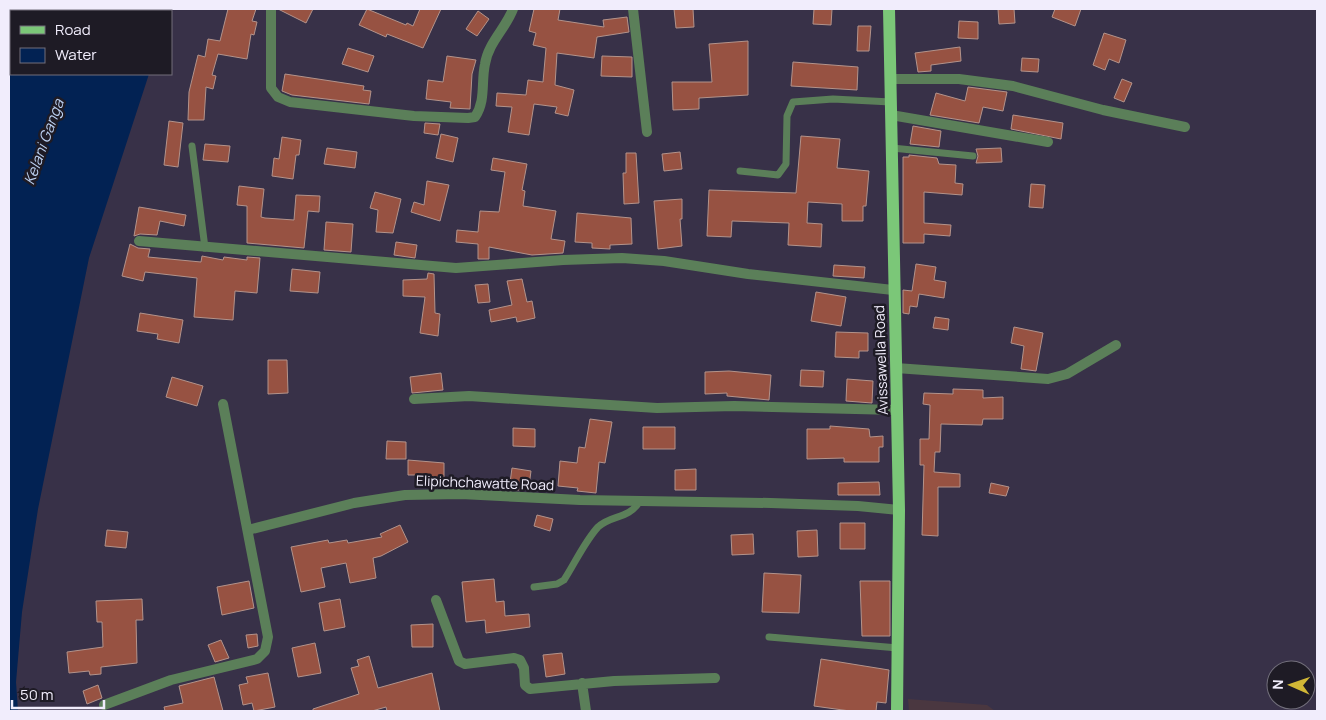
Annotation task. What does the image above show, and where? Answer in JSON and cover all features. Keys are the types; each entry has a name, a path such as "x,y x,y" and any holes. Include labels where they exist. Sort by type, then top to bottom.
{"main road":[{"name":"Avissawella Road","path":"890,9 893,290 899,510 897,711"}],"street":[{"path":"271,9 271,88 278,97 290,102 385,113 468,118 475,117 481,108 488,51 513,9"},
{"path":"633,9 647,132"},
{"path":"890,79 951,79 1013,86 1103,110 1185,127"},
{"path":"891,109 1048,142"},
{"path":"139,241 456,268 563,260 639,259 893,290"},
{"path":"896,368 1048,379 1067,374 1116,344"},
{"path":"414,399 469,396 647,407 734,406 897,410"},
{"path":"104,705 171,680 257,659 265,651 268,637 223,404"},
{"name":"Elipichchawatte Road","path":"248,530 354,503 405,495 460,494 640,501 848,505 899,510"},
{"path":"436,600 459,661 465,664 514,658 520,660 524,668 525,685 530,690 582,684 715,678"},
{"path":"582,684 586,711"}],"lane":[{"path":"740,171 778,175 786,164 788,116 793,102 833,99 891,109"},
{"path":"192,146 205,248"},
{"path":"892,148 973,156"},
{"path":"534,587 557,584 564,580 597,529 605,522 628,514 640,501"},
{"path":"770,638 898,648"}],"shaded area":[{"path":"908,699 987,705 995,711 909,711"}],"water":[{"name":"Kelani Ganga","path":"9,9 170,9 10,10 10,75 149,75 89,258 38,509 22,612 16,682 18,711 9,711"}],"building":[{"path":"228,9 256,9 252,21 257,22 254,35 251,34 247,59 218,54 212,75 216,76 213,89 206,87 204,120 188,120 189,92 198,55 205,57 208,39 220,41"},
{"path":"278,9 313,9 306,23"},
{"path":"367,9 413,26 420,9 441,9 423,48 387,34 386,37 359,25"},
{"path":"534,9 560,9 558,20 604,27 603,20 627,17 629,32 597,37 594,58 557,53 555,85 574,90 568,116 555,113 557,107 534,104 529,135 508,132 512,107 496,106 497,93 526,95 528,80 543,82 546,48 533,45 536,33 529,31"},
{"path":"674,9 693,9 694,27 676,28"},
{"path":"814,9 832,9 831,25 813,24"},
{"path":"998,9 1014,9 1015,23 999,24"},
{"path":"1055,9 1081,9 1075,26 1052,17"},
{"path":"478,11 489,19 477,36 466,29"},
{"path":"959,21 978,22 978,39 958,38"},
{"path":"858,26 871,26 869,51 857,51"},
{"path":"1104,33 1126,40 1119,63 1109,59 1105,70 1093,65"},
{"path":"748,41 748,95 699,98 699,109 673,110 672,82 712,82 709,44"},
{"path":"960,47 961,61 931,65 931,71 918,72 915,53"},
{"path":"348,48 374,56 368,72 342,64"},
{"path":"447,56 476,60 472,74 470,109 450,108 451,102 426,99 428,80 443,82"},
{"path":"602,56 632,57 632,77 601,76"},
{"path":"1022,58 1039,59 1038,72 1021,71"},
{"path":"793,62 858,67 857,90 791,86"},
{"path":"285,74 364,86 363,90 371,91 369,104 292,95 282,91"},
{"path":"1122,79 1132,83 1124,102 1114,98"},
{"path":"968,87 1007,92 1003,111 983,107 979,123 930,115 936,93 965,101"},
{"path":"1013,115 1063,123 1061,139 1011,129"},
{"path":"169,121 183,123 178,167 164,165"},
{"path":"425,123 440,124 438,135 424,133"},
{"path":"913,126 941,131 939,147 910,144"},
{"path":"441,134 458,138 453,162 436,158"},
{"path":"801,136 840,139 837,168 869,171 866,206 863,206 863,221 842,221 842,204 808,202 807,223 822,224 821,247 788,245 789,223 732,221 731,237 707,236 709,190 796,193"},
{"path":"282,137 301,140 299,155 296,155 293,179 272,176 274,158 279,159"},
{"path":"205,144 230,146 228,162 203,160"},
{"path":"327,148 357,152 355,168 324,164"},
{"path":"1001,148 1002,162 976,163 978,156 976,149"},
{"path":"680,152 682,169 664,171 662,154"},
{"path":"626,153 636,153 639,203 624,204 623,173 626,173"},
{"path":"909,155 937,158 939,164 956,165 955,183 963,184 962,195 924,192 924,223 951,225 950,236 924,234 924,243 903,243 903,157 909,157"},
{"path":"493,158 527,164 522,190 525,191 523,206 556,211 551,239 565,241 563,253 532,255 489,247 489,259 478,259 478,244 456,242 457,230 478,232 480,211 499,212 505,172 491,170"},
{"path":"427,181 449,185 440,221 411,212 414,202 424,205"},
{"path":"1031,184 1045,185 1043,208 1029,207"},
{"path":"239,186 264,189 261,217 265,218 294,220 296,195 320,196 319,212 308,211 304,248 247,243 247,206 237,205"},
{"path":"375,192 401,199 393,233 376,232 378,210 370,208"},
{"path":"682,199 682,219 680,219 682,246 658,249 654,201"},
{"path":"139,207 186,215 184,226 160,221 157,235 140,234 134,236"},
{"path":"577,213 631,218 632,244 610,245 610,249 592,248 592,243 575,242"},
{"path":"326,222 353,224 351,252 324,250"},
{"path":"396,242 417,245 415,258 394,255"},
{"path":"130,244 138,248 150,249 148,257 201,262 202,256 223,260 224,257 247,260 247,257 260,258 257,293 235,291 233,320 194,317 197,278 145,272 143,281 122,276"},
{"path":"916,264 936,267 934,280 946,282 944,298 919,294 917,307 910,306 909,314 903,313 903,290 912,291"},
{"path":"834,265 865,267 864,278 833,276"},
{"path":"292,269 320,272 318,293 290,291"},
{"path":"428,273 434,274 435,313 440,314 438,336 420,333 425,297 403,296 403,280 427,279"},
{"path":"522,279 527,302 532,301 535,318 517,322 516,317 491,322 489,310 512,305 507,281"},
{"path":"488,284 490,302 478,303 475,285"},
{"path":"816,292 846,297 841,326 811,321"},
{"path":"140,313 183,320 179,343 157,339 158,334 137,331"},
{"path":"935,317 949,319 948,330 933,328"},
{"path":"1014,327 1043,333 1036,371 1021,369 1024,346 1011,343"},
{"path":"836,332 868,333 868,351 859,351 859,358 835,357"},
{"path":"268,360 287,360 288,393 268,394"},
{"path":"801,370 824,371 823,387 800,386"},
{"path":"729,371 771,375 769,400 727,396 727,393 705,394 705,372"},
{"path":"441,373 443,390 412,393 410,377"},
{"path":"172,377 203,386 197,406 166,397"},
{"path":"847,379 873,381 872,403 846,401"},
{"path":"953,389 983,390 983,398 1003,397 1003,419 983,419 982,425 941,424 940,452 935,452 934,472 960,474 960,487 938,487 938,536 922,535 924,465 920,465 920,439 929,439 930,405 923,404 924,393 953,394"},
{"path":"590,419 612,422 605,463 599,462 596,493 577,491 578,488 558,486 560,461 577,463 579,447 585,448"},
{"path":"830,426 869,429 870,437 883,436 883,447 879,447 879,462 844,462 844,458 807,459 807,429 830,429"},
{"path":"643,427 675,427 675,449 643,449"},
{"path":"513,428 535,429 535,447 513,446"},
{"path":"387,441 406,442 406,459 386,459"},
{"path":"408,460 444,463 444,483 427,483 427,475 408,475"},
{"path":"512,468 531,471 529,486 520,485 519,490 509,490"},
{"path":"696,469 696,490 675,490 675,470"},
{"path":"879,482 880,495 838,495 838,483"},
{"path":"991,483 1009,487 1006,496 989,493"},
{"path":"537,515 553,519 550,531 534,526"},
{"path":"840,523 865,523 865,549 840,549"},
{"path":"400,525 408,542 381,556 373,558 376,578 350,583 346,563 321,568 325,587 301,592 291,547 328,540 329,543 347,540 348,543 382,537 380,534"},
{"path":"107,530 128,532 126,548 105,546"},
{"path":"817,530 818,556 798,557 797,531"},
{"path":"753,534 754,554 732,555 731,535"},
{"path":"764,573 801,575 799,613 762,612"},
{"path":"494,579 496,602 504,601 505,616 529,614 530,627 486,633 485,620 466,622 462,582"},
{"path":"249,581 254,608 222,615 217,587"},
{"path":"860,581 890,581 890,636 862,636"},
{"path":"142,599 143,620 136,620 137,663 101,667 101,674 90,675 89,671 69,673 67,652 103,647 102,622 97,622 96,601"},
{"path":"340,599 345,627 324,631 319,603"},
{"path":"433,624 433,647 412,647 411,625"},
{"path":"257,634 258,646 248,648 246,635"},
{"path":"221,640 229,658 215,662 208,645"},
{"path":"315,643 321,673 298,677 292,648"},
{"path":"562,653 565,674 546,677 543,655"},
{"path":"369,656 378,688 432,673 440,711 387,711 386,707 372,711 313,711 313,709 359,694 351,668 359,666 357,660"},
{"path":"821,659 889,670 886,703 877,702 876,711 850,711 814,706"},
{"path":"268,673 275,707 254,711 252,703 243,705 239,685 248,683 246,677"},
{"path":"214,677 223,711 165,711 164,707 183,703 179,686"},
{"path":"98,685 102,698 87,704 83,691"}]}
